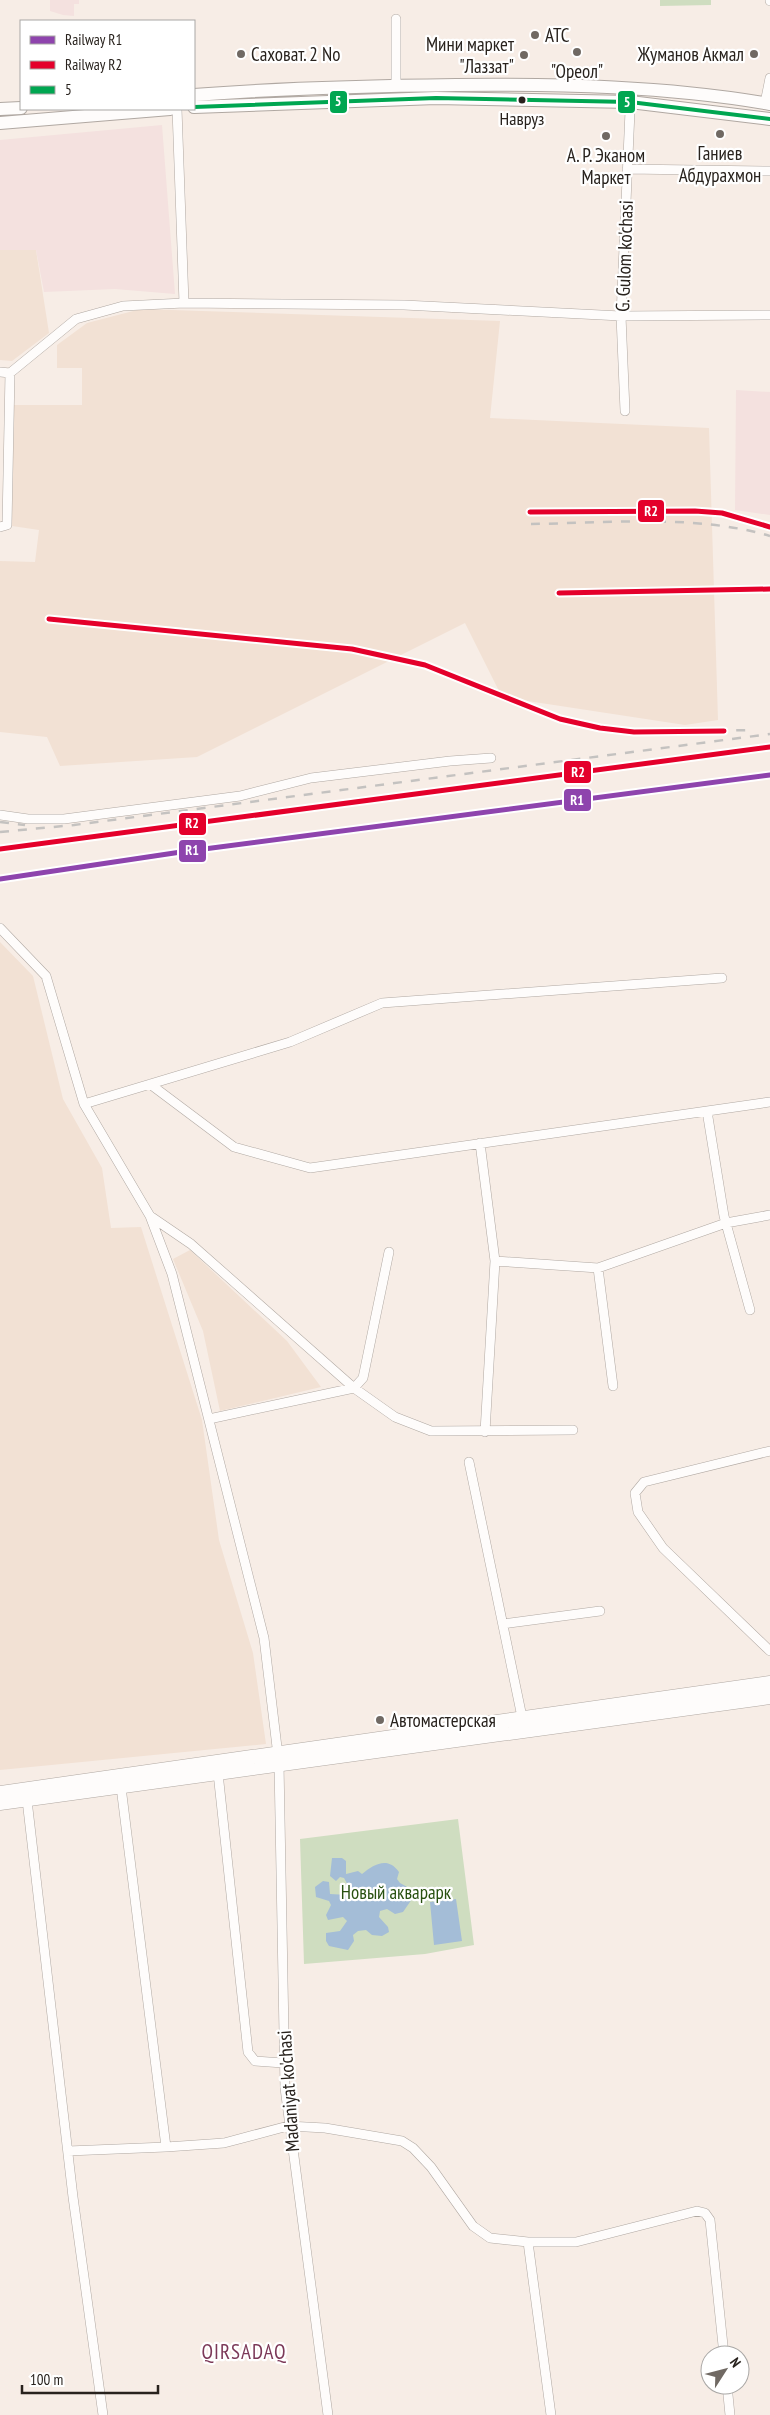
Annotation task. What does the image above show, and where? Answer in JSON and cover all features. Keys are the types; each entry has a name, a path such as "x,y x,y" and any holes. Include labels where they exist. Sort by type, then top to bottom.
{"main road":[{"path":"195,94 396,86 554,84 631,88 768,103"},
{"path":"195,107 436,98 630,102 770,119"},
{"path":"0,109 20,108"},
{"path":"0,123 158,110"},
{"path":"0,1804 218,1773 279,1758 522,1717 770,1683"},
{"path":"0,1792 770,1697"}],"street":[{"path":"396,19 396,86"},
{"path":"768,103 770,78"},
{"name":"G. Gulom ko'chasi","path":"625,411 621,316 631,88"},
{"path":"177,110 184,303"},
{"path":"627,169 770,170"},
{"path":"0,372 10,373 76,319 124,306 184,303 404,305 621,316 770,315"},
{"path":"0,527 7,526 10,373"},
{"path":"0,815 28,819 64,819 240,796 311,778 450,761 491,758"},
{"name":"Madaniyat ko'chasi","path":"0,928 46,976 84,1104 150,1216 172,1274 264,1638 279,1758 283,2063 288,2126 328,2415"},
{"path":"84,1104 290,1042 382,1003 722,978"},
{"path":"150,1084 234,1147 310,1168 770,1102"},
{"path":"707,1111 726,1223 750,1310"},
{"path":"480,1144 495,1261 485,1432"},
{"path":"495,1261 598,1268 726,1223 770,1215"},
{"path":"150,1216 192,1244 354,1388 395,1417 431,1431 573,1430"},
{"path":"209,1419 354,1388 363,1378 389,1252"},
{"path":"598,1268 613,1386"},
{"path":"770,1451 644,1482 635,1493 638,1512 663,1548 770,1651"},
{"path":"469,1462 522,1717"},
{"path":"503,1624 600,1611"},
{"path":"218,1773 248,2052 255,2061 283,2063"},
{"path":"121,1787 166,2147"},
{"path":"27,1800 68,2151 104,2415"},
{"path":"68,2151 224,2143 288,2126 325,2128 402,2141 413,2148 431,2167 473,2226 490,2238 528,2242 576,2242 697,2211 705,2213 710,2220 723,2345"},
{"path":"528,2242 551,2415"},
{"path":"728,2395 730,2415"}],"shaded area":[{"path":"50,0 79,0 79,4 74,4 74,16 63,15 50,11"},
{"path":"162,125 175,294 115,289 44,292 36,250 0,250 0,140"},
{"path":"0,250 36,250 49,333 12,361 0,360"},
{"path":"141,309 500,321 490,418 709,428 718,720 685,725 502,697 465,623 197,757 60,766 47,737 0,732 0,561 35,562 39,530 12,526 14,405 82,405 82,368 57,368 57,345 87,323"},
{"path":"736,390 770,392 770,515 735,510"},
{"path":"0,942 33,976 63,1099 102,1168 111,1228 141,1227 202,1420 219,1540 253,1653 266,1744 0,1770"},
{"path":"190,1250 287,1341 321,1387 220,1411 203,1331 173,1259"}],"green space":[{"path":"660,0 711,0 711,5 660,6"},
{"name":"Новый акварарк","path":"458,1819 474,1945 425,1954 304,1964 300,1839"}],"water":[{"path":"332,1858 342,1858 346,1861 346,1874 358,1871 362,1874 371,1867 381,1863 390,1864 399,1872 397,1879 409,1888 412,1899 403,1912 395,1914 387,1909 380,1911 379,1917 388,1927 389,1932 382,1936 372,1935 366,1930 358,1931 353,1935 354,1941 348,1950 329,1946 326,1941 326,1933 340,1931 347,1921 343,1917 328,1920 326,1915 331,1905 329,1901 316,1897 315,1887 323,1881 329,1882 330,1894 348,1895 349,1887 344,1878 340,1877 336,1881 330,1876"},
{"path":"456,1899 462,1941 434,1945 430,1902"}],"railway":[{"path":"530,512 695,511 722,513 770,527"},
{"path":"531,524 682,522 742,529 770,536"},
{"path":"559,593 770,589"},
{"path":"49,619 352,649 406,660 445,672 547,715 583,725 607,729 655,732 752,730"},
{"path":"0,832 74,825 770,734"},
{"path":"0,849 770,747"},
{"path":"0,879 181,852 770,775"},
{"path":"0,822 25,825"}],"rail line":[{"name":"R2","path":"530,512 695,511 722,513 770,527"},
{"name":"R2","path":"559,593 770,589"},
{"name":"R2","path":"49,619 352,649 425,665 560,719 600,728 634,732 724,731"},
{"name":"R2","path":"0,849 770,747"},
{"name":"R1","path":"0,879 181,852 770,775"}],"transit line":[{"name":"5","path":"195,107 436,98 630,102 770,119"}],"place":[{"name":"АТС","path":"535,35"},
{"name":"\"Ореол\"","path":"577,52"},
{"name":"Саховат. 2 No","path":"241,54"},
{"name":"Жуманов Акмал","path":"754,54"},
{"name":"Мини маркет \"Лаззат\"","path":"524,55"},
{"name":"Навруз","path":"522,100"},
{"name":"Ганиев Абдурахмон","path":"720,134"},
{"name":"А. Р. Эканом Маркет","path":"606,136"},
{"name":"Автомастерская","path":"380,1720"}],"district":[{"name":"QIRSADAQ","path":"244,2351"}]}
